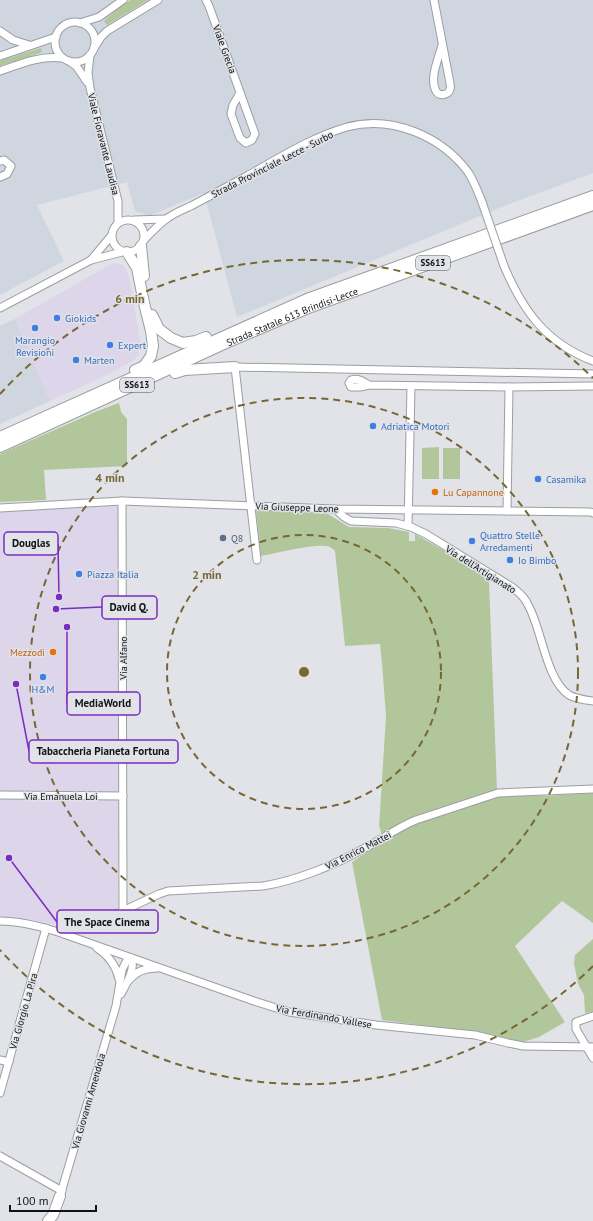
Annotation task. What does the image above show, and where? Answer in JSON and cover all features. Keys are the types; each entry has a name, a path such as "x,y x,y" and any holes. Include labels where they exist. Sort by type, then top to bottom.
{"highway":[{"name":"Strada Statale 613 Brindisi-Lecce","path":"0,437 307,299 593,196"},
{"name":"Strada Statale 613 Brindisi-Lecce","path":"0,447 226,343 311,307 593,206"},
{"path":"142,244 142,263 152,313 158,330 171,338 183,343 196,341 244,321 265,318"},
{"path":"62,408 78,396 144,366 151,356 153,346 151,330 137,268 125,252"},
{"path":"102,400 114,400 177,372 185,370 235,367"},
{"path":"48,1221 53,1215 61,1194"},
{"path":"54,1221 61,1194"}],"street":[{"path":"80,23 99,17 123,0"},
{"path":"0,70 47,57 81,61 92,51 107,31 158,0"},
{"path":"148,5 164,0"},
{"path":"434,0 450,83 450,90 448,94 443,95 436,91 434,76 442,45"},
{"name":"Viale Grecia","path":"208,2 255,134 252,140 246,143 240,138 231,114 233,105 240,93"},
{"path":"66,60 56,48 56,37 58,31 68,24 74,22 80,23 90,30 94,42 92,51"},
{"path":"0,31 21,44 32,45"},
{"path":"0,56 56,37"},
{"name":"Viale Fioravante Laudisa","path":"92,51 88,73 90,88 118,201 118,222"},
{"name":"Viale Fioravante Laudisa","path":"66,60 77,67 90,88"},
{"name":"Strada Provinciale Lecce - Surbo","path":"142,244 166,219 318,138 349,126 382,124 398,126 414,131 430,139 445,149 463,167 476,187 504,266 522,303 542,328 569,350 593,361"},
{"path":"0,161 4,160 11,166 7,174 0,177"},
{"name":"Viale Fioravante Laudisa","path":"118,201 131,220"},
{"name":"Strada Provinciale Lecce - Surbo","path":"131,220 166,219"},
{"path":"0,308 91,260 125,252 132,252 142,244 143,231 141,227 131,220 118,222 112,231 111,236 91,260"},
{"path":"111,236 114,245 125,252"},
{"path":"257,560 235,367 593,374"},
{"path":"369,385 508,387 593,386"},
{"path":"408,526 410,510 411,386"},
{"path":"507,510 508,387"},
{"name":"Via Giuseppe Leone","path":"0,508 122,501 335,509 507,510 593,513"},
{"name":"Via Alfano","path":"122,501 123,912"},
{"name":"Via dell'Artigianato","path":"335,509 344,517 352,521 396,523 408,526 426,534 518,592 530,608 556,680 565,692 571,696 593,702"},
{"name":"Via Enrico Mattei","path":"58,932 123,912 168,891 273,885 330,866 408,823 498,793 593,789"},
{"name":"Via Emanuela Loi","path":"0,795 123,796"},
{"name":"Via Ferdinando Vallese","path":"0,922 15,922 46,928 289,1012 376,1025 474,1035 508,1044 523,1046 590,1048"},
{"name":"Via Giorgio La Pira","path":"0,1093 46,928"},
{"path":"92,944 103,951 112,962 123,985"},
{"name":"Via Giovanni Amendola","path":"61,1194 116,1006 123,985 133,965 131,958"},
{"name":"Via Giovanni Amendola","path":"123,985 144,969 163,968"},
{"path":"593,1016 576,1022 575,1025 576,1029 590,1048 593,1058"},
{"path":"0,1060 9,1062"},
{"path":"0,1156 61,1194"}],"shaded area":[{"path":"0,0 593,0 593,173 509,204 237,317 204,193 149,216 135,211 127,182 37,205 64,261 0,295"},
{"path":"115,263 123,265 129,278 141,345 138,356 134,360 107,375 50,401 15,319"},
{"path":"15,319 50,401 0,424 0,326"},
{"path":"118,506 118,906 113,913 62,925 22,920 0,920 0,511"}],"green space":[{"path":"131,0 148,0 107,25 104,21 122,5"},
{"path":"41,48 42,52 0,66 0,61"},
{"path":"119,403 121,412 127,419 127,466 44,470 46,500 0,502 0,454"},
{"path":"439,447 439,479 422,479 422,448"},
{"path":"443,448 460,448 460,479 443,479"},
{"path":"256,510 328,514 349,527 388,528 409,532 409,541 415,541 415,534 492,578 492,580 489,581 497,790 414,817 382,836 379,825 386,716 380,644 345,646 335,551 330,547 317,546 261,556"},
{"path":"593,793 593,923 562,901 515,946 565,1022 539,1037 523,1042 482,1033 382,1020 352,862 395,834 417,822 493,798 506,795 544,796"},
{"path":"593,939 593,1012 585,1013 584,995 578,984 574,963 575,955"}],"place":[{"name":"Giokids","path":"57,318"},
{"name":"Marangio Revisioni","path":"35,328"},
{"name":"Expert","path":"110,345"},
{"name":"Marten","path":"76,360"},
{"name":"Adriatica Motori","path":"373,426"},
{"name":"Casamika","path":"538,479"},
{"name":"Lu Capannone","path":"435,492"},
{"name":"Q8","path":"223,538"},
{"name":"Quattro Stelle Arredamenti","path":"472,541"},
{"name":"Io Bimbo","path":"510,560"},
{"name":"Piazza Italia","path":"79,574"},
{"name":"Douglas","path":"59,597"},
{"name":"David Q.","path":"56,609"},
{"name":"MediaWorld","path":"67,627"},
{"name":"Mezzodì","path":"53,652"},
{"name":"H&M","path":"43,677"},
{"name":"Tabaccheria Pianeta Fortuna","path":"16,684"},
{"name":"The Space Cinema","path":"9,858"}]}
